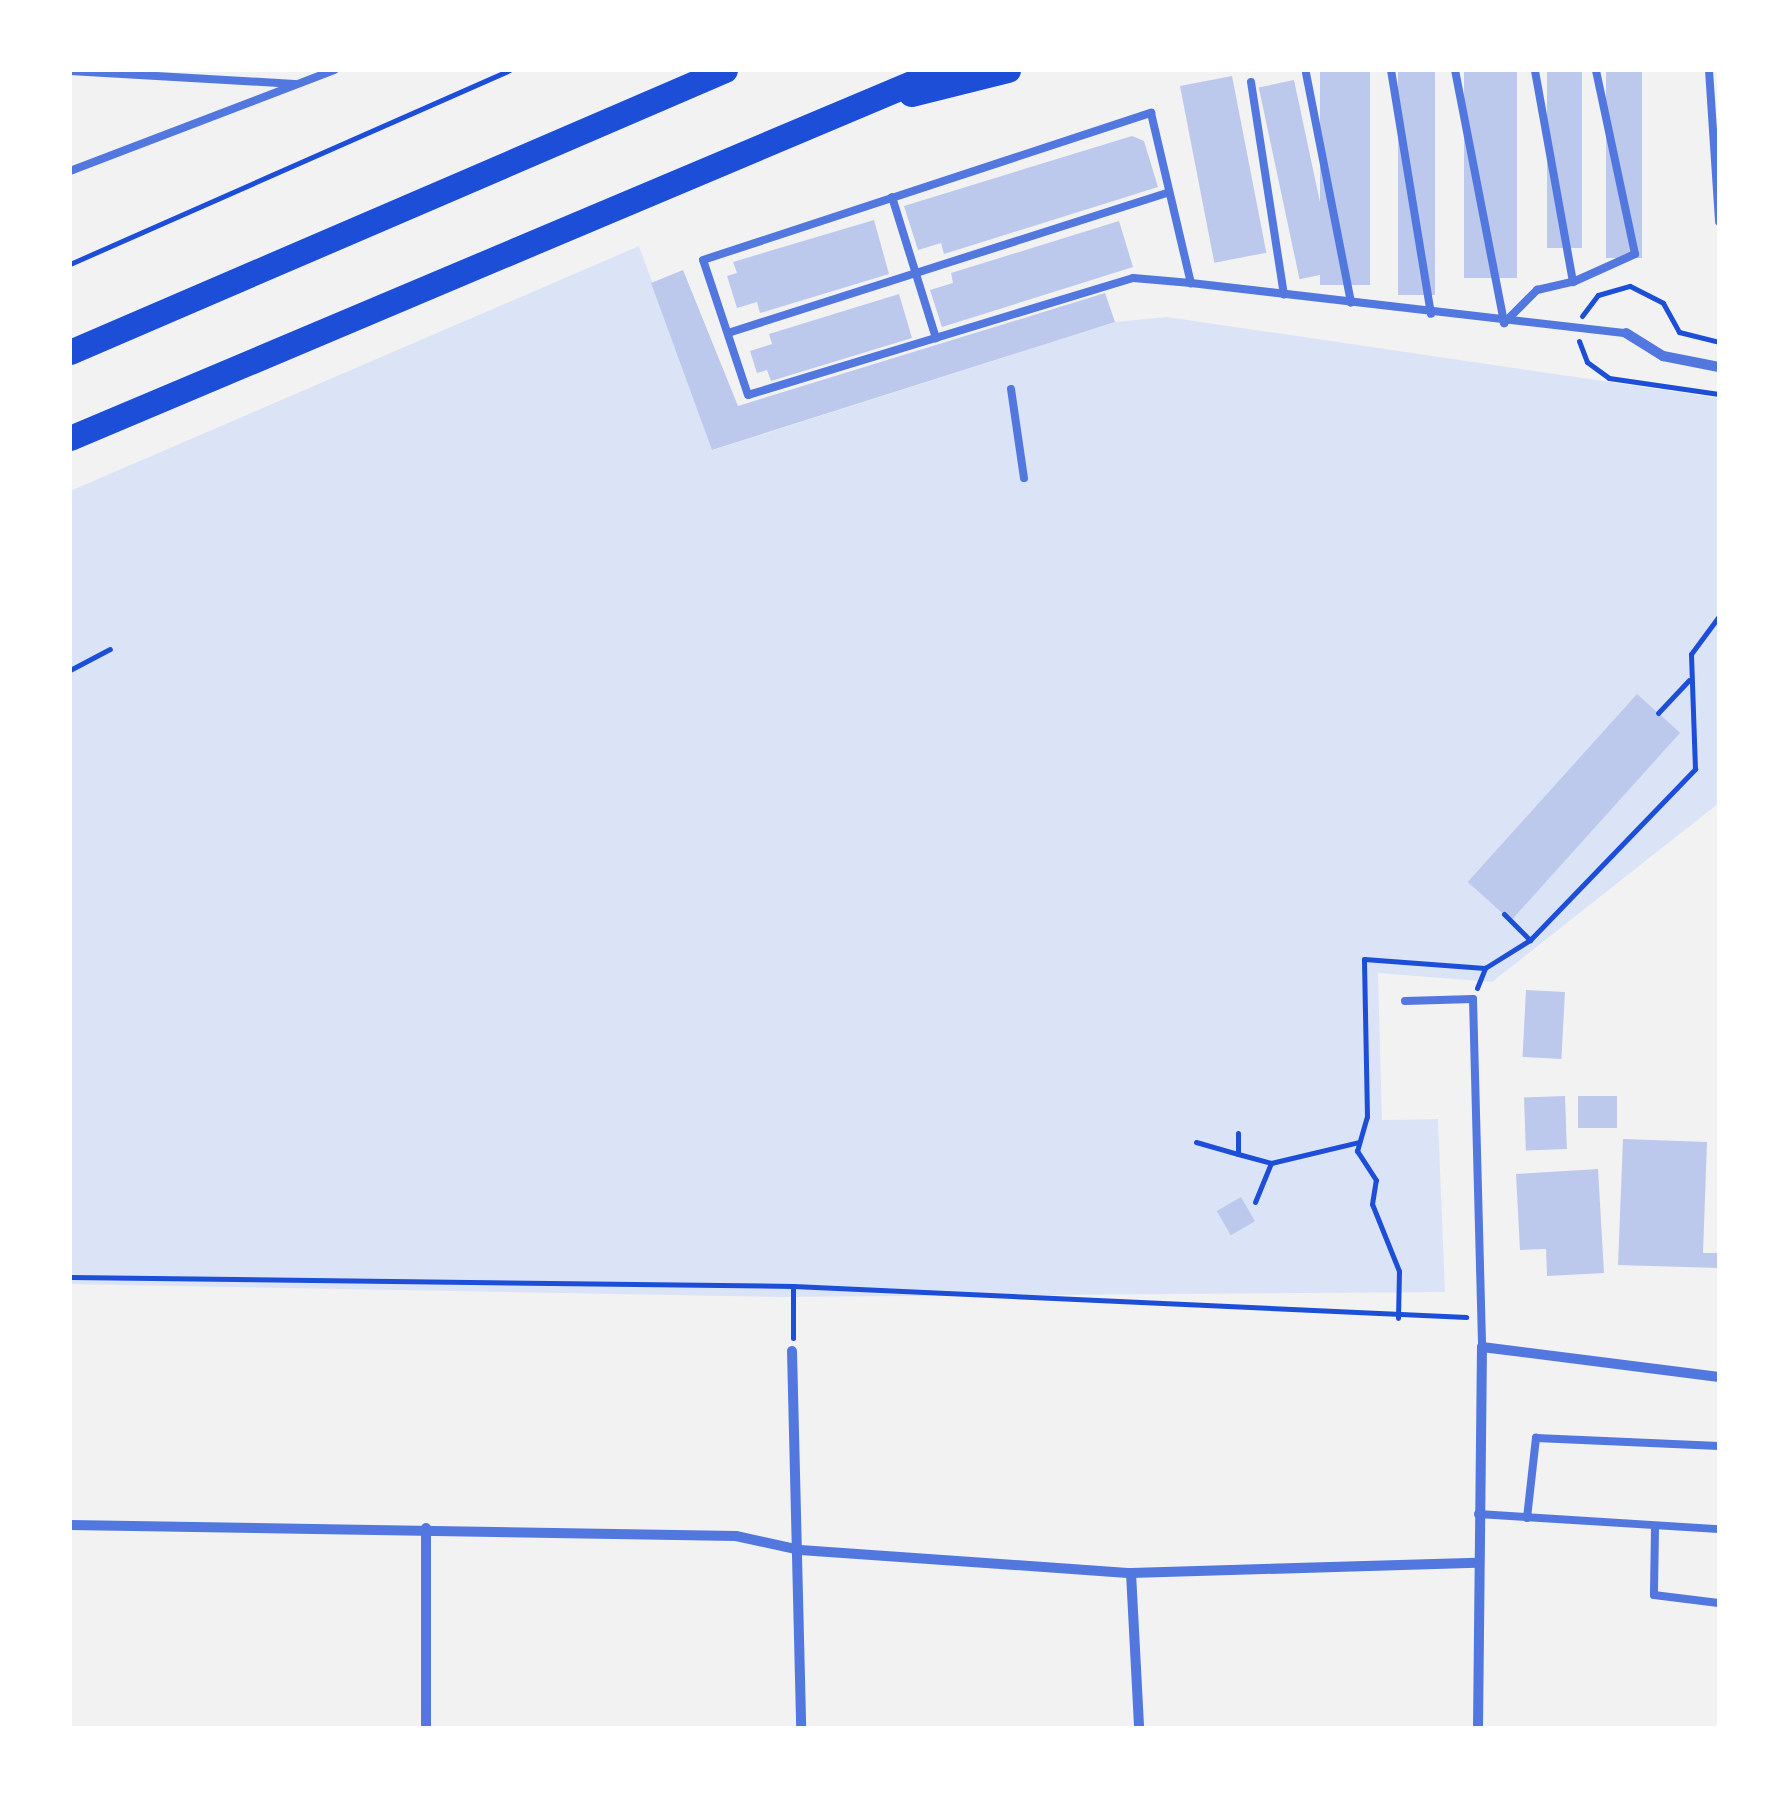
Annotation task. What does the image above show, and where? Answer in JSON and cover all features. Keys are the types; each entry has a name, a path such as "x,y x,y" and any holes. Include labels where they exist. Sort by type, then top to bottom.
{"highway":[{"path":"70,352 724,70"},
{"path":"70,438 942,70"},
{"path":"866,102 1008,70"}],"street":[{"path":"1626,333 1663,356 1719,367"},
{"path":"1478,1728 1482,1347 1719,1377"},
{"path":"792,1352 800,1550 801,1728"},
{"path":"70,1525 736,1536 800,1550 1131,1573 1477,1562"},
{"path":"426,1528 426,1728"},
{"path":"1131,1573 1139,1728"}],"lane":[{"path":"70,172 334,70"},
{"path":"1391,70 1431,314"},
{"path":"1455,70 1504,323"},
{"path":"1535,70 1572,282"},
{"path":"1504,323 1537,290 1572,282 1635,254 1596,70"},
{"path":"1709,70 1719,222"},
{"path":"70,71 298,84"},
{"path":"1306,73 1350,303"},
{"path":"1251,82 1284,294"},
{"path":"1190,282 1150,112 703,260 748,394 1133,278 1504,323 1626,333"},
{"path":"728,334 1170,192"},
{"path":"892,197 936,338"},
{"path":"1011,389 1024,478"},
{"path":"1405,1000 1472,999 1482,1347"},
{"path":"1527,1518 1536,1438 1719,1446"},
{"path":"1478,1514 1655,1528 1719,1528"},
{"path":"1655,1528 1654,1595 1719,1603"}],"path":[{"path":"70,264 509,70"},
{"path":"1698,391 1719,394"},
{"path":"1398,1318 1399,1271 1380,1237 1376,1180 1359,1142 1364,959 1485,968 1530,940 1666,810 1695,769 1689,680 1696,636 1719,616"},
{"path":"70,670 110,649"},
{"path":"1658,713 1689,680"},
{"path":"1504,914 1530,940"},
{"path":"1238,1133 1238,1154"},
{"path":"1196,1142 1272,1163 1359,1142"},
{"path":"1255,1202 1272,1163"},
{"path":"70,1277 793,1286 1398,1318 1481,1317"},
{"path":"792,1352 793,1286"}],"shaded area":[{"path":"639,246 713,450 1115,322 1167,317 1719,398 1719,803 1492,982 1378,973 1382,1120 1438,1119 1445,1292 777,1297 70,1284 70,491"}],"building":[{"path":"1320,70 1370,70 1370,285 1320,285"},
{"path":"1398,70 1435,70 1435,295 1398,295"},
{"path":"1464,70 1517,70 1517,278 1464,278"},
{"path":"1547,70 1582,70 1582,248 1547,248"},
{"path":"1606,70 1642,70 1642,258 1606,258"},
{"path":"1232,76 1266,253 1214,263 1180,86"},
{"path":"1294,80 1335,272 1300,279 1259,87"},
{"path":"1132,136 1144,141 1158,187 944,254 941,243 918,250 904,206"},
{"path":"874,220 889,274 760,313 757,302 737,308 727,276 737,273 733,262"},
{"path":"1119,221 1133,267 942,327 930,290 953,283 951,273"},
{"path":"683,270 738,406 1105,293 1115,322 712,450 651,283"},
{"path":"899,294 912,338 771,381 767,370 757,373 750,351 772,344 769,334"},
{"path":"1637,694 1680,733 1511,921 1468,882"},
{"path":"1526,990 1565,992 1561,1059 1522,1057"},
{"path":"1565,1096 1567,1149 1526,1150 1524,1097"},
{"path":"1578,1096 1617,1096 1617,1128 1578,1128"},
{"path":"1623,1139 1707,1142 1703,1253 1719,1253 1719,1268 1618,1265"},
{"path":"1598,1169 1604,1273 1547,1276 1546,1249 1520,1250 1516,1174"},
{"path":"1241,1197 1255,1221 1231,1235 1217,1211"}]}
